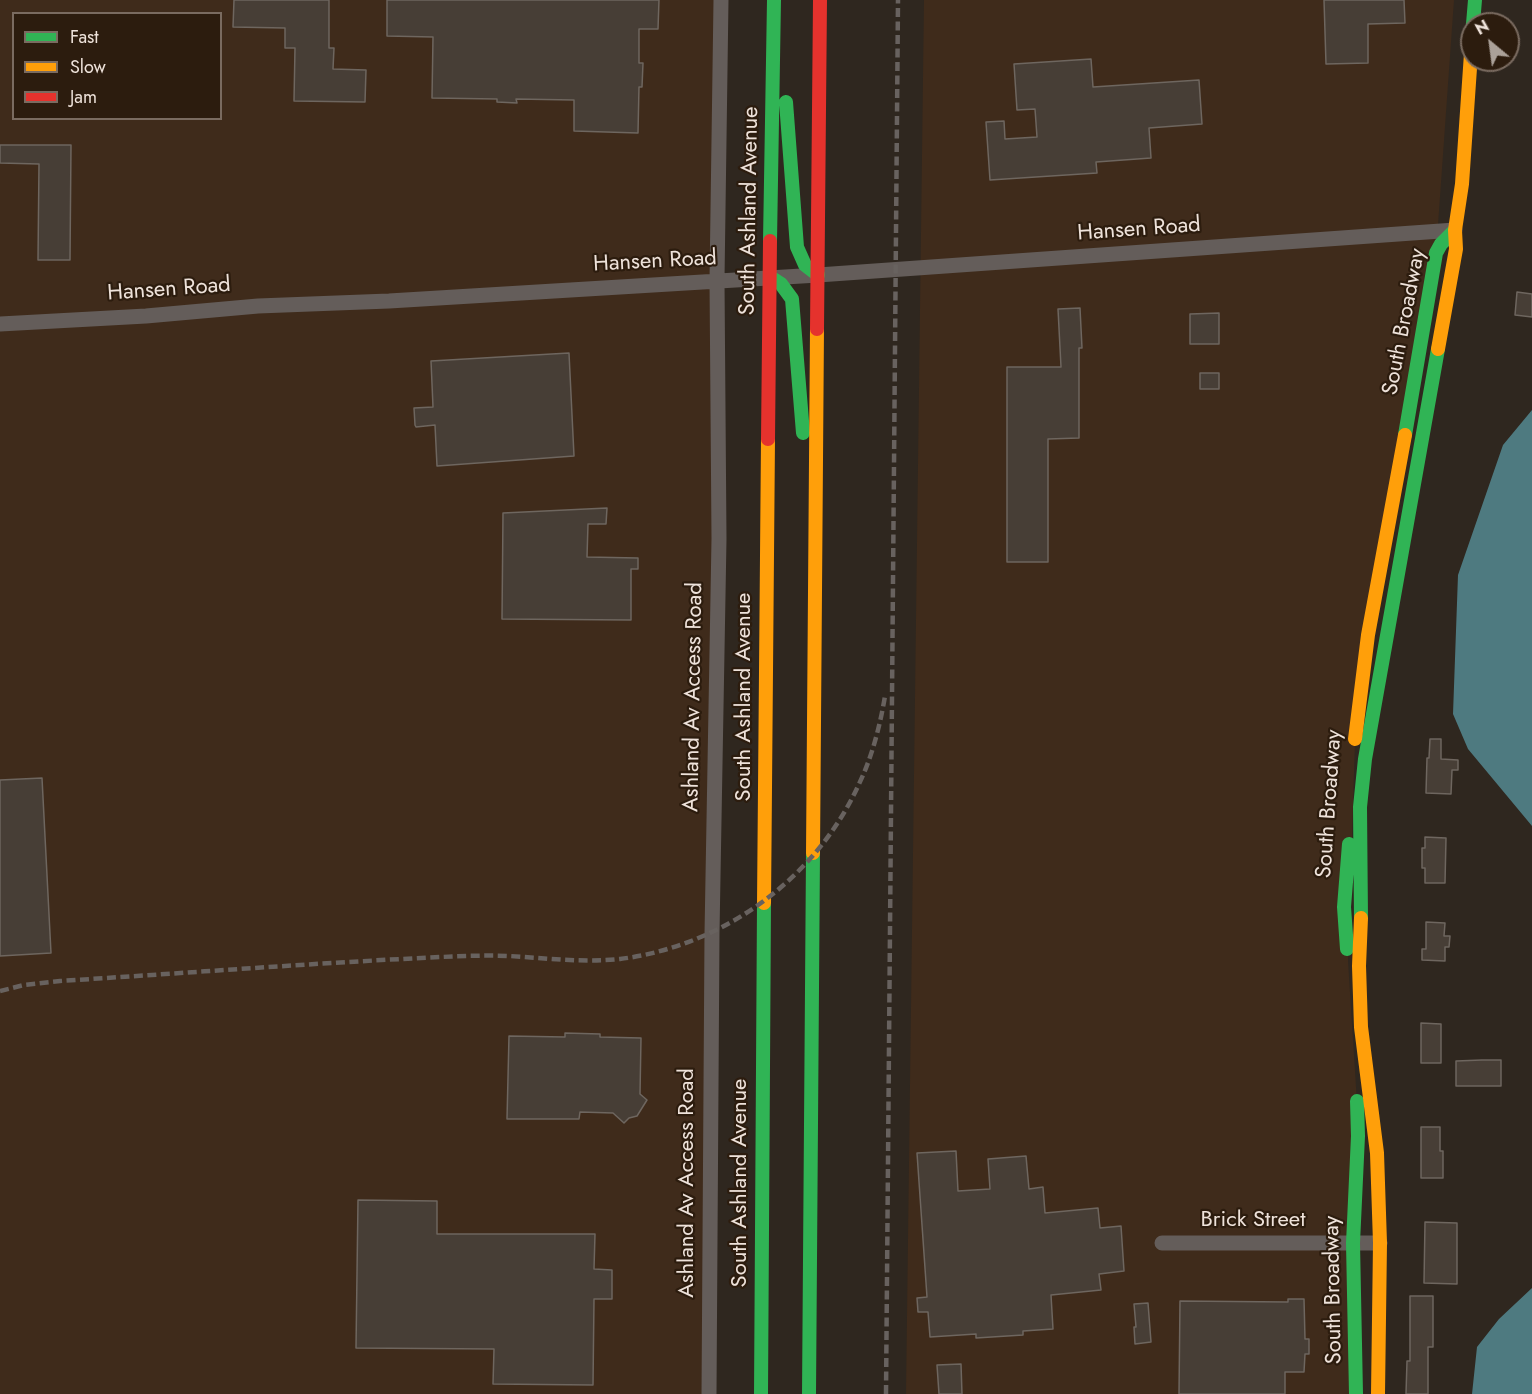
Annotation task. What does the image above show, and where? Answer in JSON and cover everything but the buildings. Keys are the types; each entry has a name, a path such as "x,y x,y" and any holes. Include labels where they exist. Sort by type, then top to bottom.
{"main road":[{"path":"809,1394 820,0"},
{"path":"774,1 784,74 797,247 806,265 818,275"},
{"name":"South Ashland Avenue","path":"761,1394 774,1"},
{"name":"South Broadway","path":"1378,1394 1380,1243 1377,1153 1361,1027 1360,798 1378,679 1456,249 1455,230 1462,184 1470,72"},
{"name":"South Broadway","path":"1356,1394 1357,1347 1353,1243 1358,1118 1344,907 1359,692 1436,253 1441,244 1455,230"},
{"path":"770,278 781,284 792,299 805,461 816,495"}],"street":[{"name":"Ashland Av Access Road","path":"709,1394 712,945 719,539 717,280 721,0"},
{"name":"Hansen Road","path":"0,324 146,316 258,306 389,301 818,275 1455,230"},
{"name":"Brick Street","path":"1162,1243 1380,1243"}],"shaded area":[{"path":"0,0 720,0 709,1394 0,1394"},
{"path":"924,0 1454,0 1436,253 1355,742 1348,961 1358,1118 1356,1394 906,1394"}],"water":[{"path":"1532,410 1532,826 1468,749 1453,714 1458,575 1503,445"},
{"path":"1532,1288 1532,1394 1472,1394 1477,1347 1499,1319"}],"railway":[{"path":"886,1394 898,0"},
{"path":"0,991 24,985 60,981 393,959 458,956 620,959 658,952 695,940 730,923 762,902 792,878 818,850 841,818 864,774 881,719 885,696"}],"traffic: fast":[{"path":"770,241 774,0"},
{"path":"1474,12 1475,0"},
{"path":"786,102 797,247 805,265 818,275"},
{"path":"1405,435 1436,253 1441,244 1455,230"},
{"path":"770,277 781,284 792,299 803,433"},
{"path":"1361,918 1360,807 1365,759 1438,349"},
{"path":"1347,949 1344,907 1349,844"},
{"path":"809,1394 813,853"},
{"path":"761,1394 764,903"},
{"path":"1356,1394 1353,1243 1358,1136 1357,1101"}],"traffic: slow":[{"path":"1438,349 1456,249 1455,230 1462,184 1470,72"},
{"path":"813,853 817,329"},
{"path":"1355,739 1368,635 1405,435"},
{"path":"764,903 768,439"},
{"path":"1361,918 1359,966 1361,1027 1377,1153 1380,1243 1378,1394"}],"traffic: jam":[{"path":"817,329 820,0"},
{"path":"768,439 770,241"}]}
